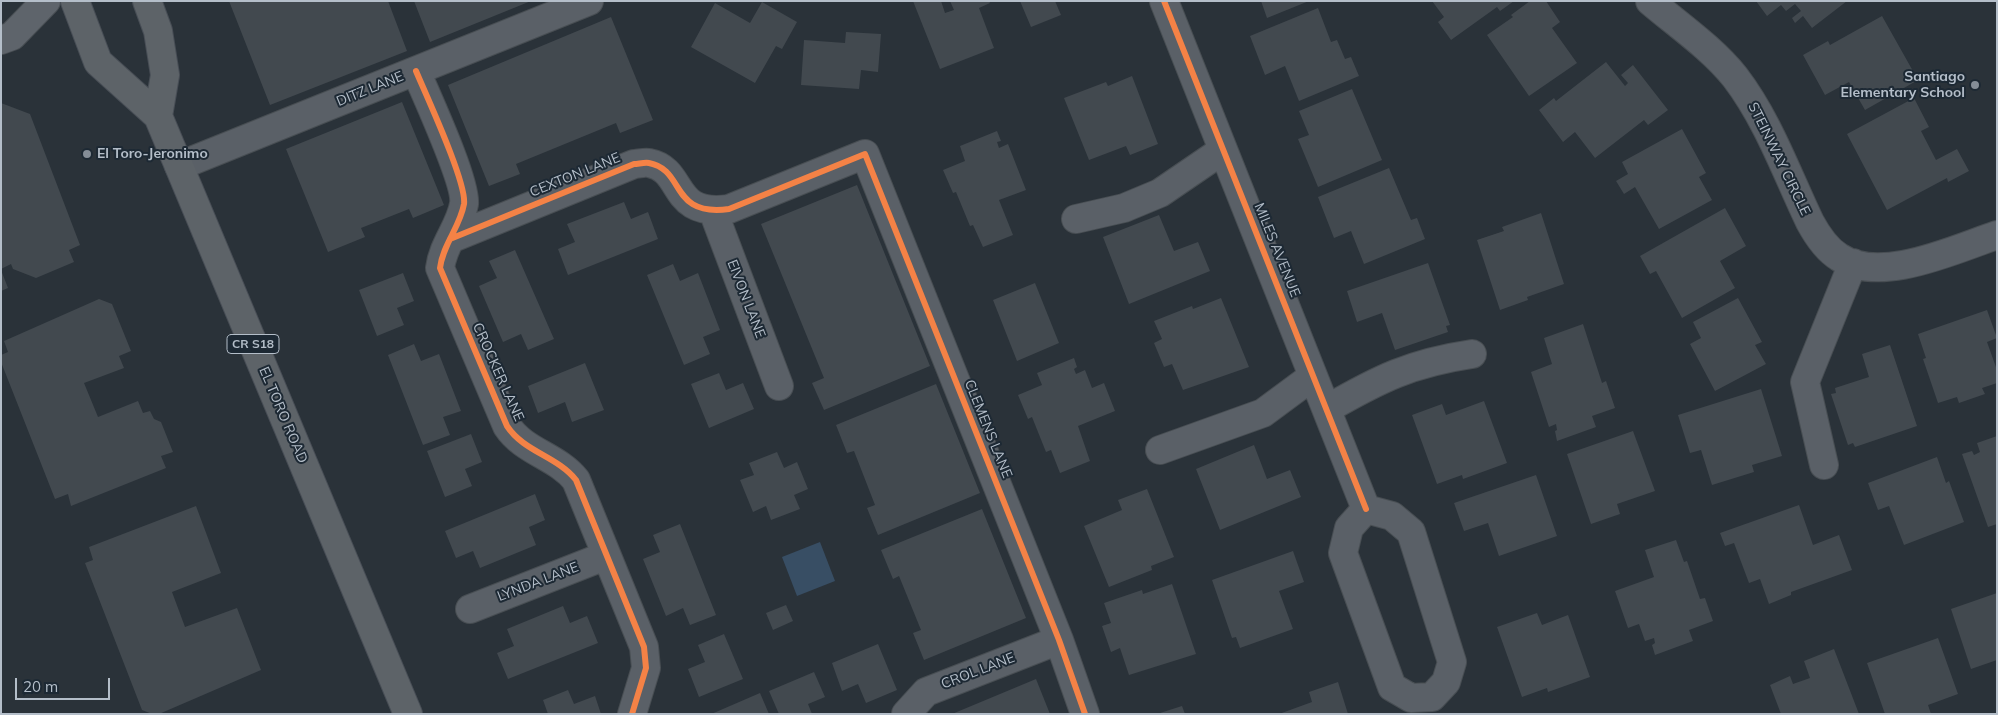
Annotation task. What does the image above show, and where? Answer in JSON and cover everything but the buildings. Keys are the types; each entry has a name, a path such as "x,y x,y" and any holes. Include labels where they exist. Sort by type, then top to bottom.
{"main road":[{"path":"1,40 12,36 46,1"},
{"name":"EL TORO ROAD","path":"75,1 98,62 158,116 408,714"},
{"path":"147,1 158,31 165,75 158,116"}],"street":[{"name":"DITZ LANE","path":"179,166 589,1"},
{"name":"MILES AVENUE","path":"1164,1 1366,509"},
{"name":"STEINWAY CIRCLE","path":"1650,1 1708,50 1734,76 1756,108 1810,222 1819,237 1846,260"},
{"name":"CROCKER LANE","path":"416,71 460,180 465,201 460,220 442,254 440,268 507,426 522,443 561,466 576,480 644,647 646,668 632,714"},
{"path":"1076,220 1124,208 1160,194 1223,150"},
{"name":"CLEMENS LANE","path":"713,211 729,209 865,154 1058,640 1085,714"},
{"name":"CEXTON LANE","path":"450,239 634,164 650,163 662,170 673,181 684,198 695,206 713,211"},
{"name":"EIVON LANE","path":"713,211 779,386"},
{"path":"1824,465 1805,382 1846,260 1875,268 1896,266 1927,259 1997,235"},
{"path":"1327,409 1398,371 1437,359 1472,354"},
{"path":"1160,450 1263,413 1313,376"},
{"path":"1366,509 1392,516 1412,532 1452,662 1446,682 1432,697 1411,698 1392,686 1343,553 1349,528 1366,509"},
{"name":"LYNDA LANE","path":"470,609 606,556"},
{"name":"CROL LANE","path":"906,714 926,692 1058,640"}],"water":[{"path":"820,542 835,581 797,596 782,557"}],"cycle path":[{"path":"1164,1 1366,509"},
{"path":"416,71 453,159 463,193 464,204 462,212 444,251 440,268 507,426 522,442 560,465 576,480 644,647 646,668 632,714"},
{"path":"450,239 634,164 647,163 661,167 669,174 687,200 696,206 710,210 729,209 865,154 1059,640 1085,714"}],"place":[{"name":"Santiago Elementary School","path":"1975,85"},
{"name":"El Toro-Jeronimo","path":"87,154"}]}
